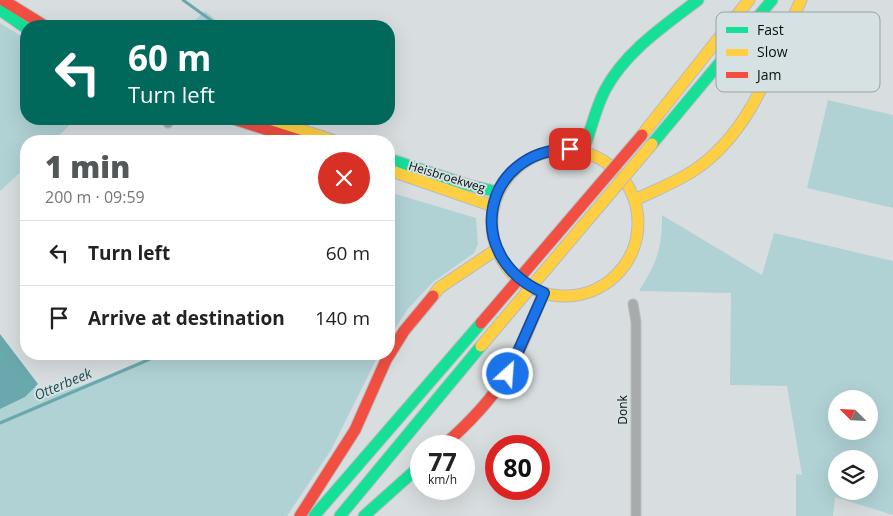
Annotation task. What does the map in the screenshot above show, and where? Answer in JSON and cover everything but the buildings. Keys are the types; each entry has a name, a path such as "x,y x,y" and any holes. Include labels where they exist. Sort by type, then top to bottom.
{"main road":[{"path":"3,0 35,20"},
{"path":"583,151 599,103 613,76 655,33 698,0"},
{"path":"739,12 749,0"},
{"path":"762,12 772,0"},
{"path":"795,12 800,0"},
{"path":"0,10 20,24"},
{"path":"314,516 642,135 716,42"},
{"path":"340,516 716,67"},
{"path":"635,200 697,169 726,143 754,104 759,92"},
{"path":"253,125 283,135"},
{"path":"286,125 316,135"},
{"path":"559,149 583,151 599,158 614,168 624,178 635,200 638,225 637,236 629,258 610,281 587,292 557,296 544,293 519,280 506,266 496,249 492,221 493,206 498,192 514,169 538,154 559,149"},
{"name":"Heisbroekweg","path":"395,167 498,192"},
{"name":"Heisbroekweg","path":"395,167 493,206"},
{"path":"395,346 404,331 439,288 496,249"},
{"path":"456,435 496,391 516,357 544,293"},
{"path":"300,516 354,430 386,360"},
{"path":"364,516 410,475"}],"street":[{"name":"Donk","path":"633,304 636,322 636,516"}],"shaded area":[{"path":"205,11 216,20 195,20"},
{"path":"0,23 20,35 20,125 70,125 59,135 20,135 20,173 0,191"},
{"path":"828,100 893,115 893,208 807,188"},
{"path":"395,194 476,218 478,244 474,253 433,282 407,310 395,329"},
{"path":"662,215 762,275 774,233 893,261 893,515 845,500 878,500 878,450 828,450 828,500 835,500 833,516 796,516 796,474 802,475 787,386 730,385 731,293 639,291 654,263 661,237"},
{"path":"154,360 376,360 331,450 287,516 0,516 0,398 33,385 48,397"}],"water":[{"path":"0,334 38,384 25,397 0,409"}],"waterway":[{"name":"Otterbeek","path":"183,0 211,20"},
{"name":"Otterbeek","path":"0,423 148,360"}],"traffic: fast":[{"path":"583,151 602,97 614,76 647,40 698,0"},
{"path":"762,12 772,0"},
{"path":"0,10 20,24"},
{"path":"652,144 716,67"},
{"path":"395,161 468,185 498,192"},
{"path":"314,516 481,323"},
{"path":"340,516 481,346"},
{"path":"364,516 410,475"}],"traffic: slow":[{"path":"739,12 749,0"},
{"path":"796,12 801,0"},
{"path":"642,135 716,42"},
{"path":"635,200 689,174 716,153 733,135 759,92"},
{"path":"286,125 316,135"},
{"path":"481,346 652,144"},
{"path":"565,150 593,155 617,171 633,195 638,223 633,251 617,275 593,291 565,296 537,291 513,275 497,251 492,223 497,195 513,171 537,155 565,150"},
{"path":"395,172 493,206"},
{"path":"433,296 439,288 497,249"}],"traffic: jam":[{"path":"3,0 35,20"},
{"path":"253,125 283,135"},
{"path":"481,323 642,135"},
{"path":"455,435 479,411 509,371 544,293"},
{"path":"395,346 404,331 433,296"},
{"path":"300,516 355,430 386,360"}],"route":[{"path":"508,374 544,293 527,286 519,280 502,261 496,249 493,236 493,206 505,180 524,161 549,151 570,149"}]}
